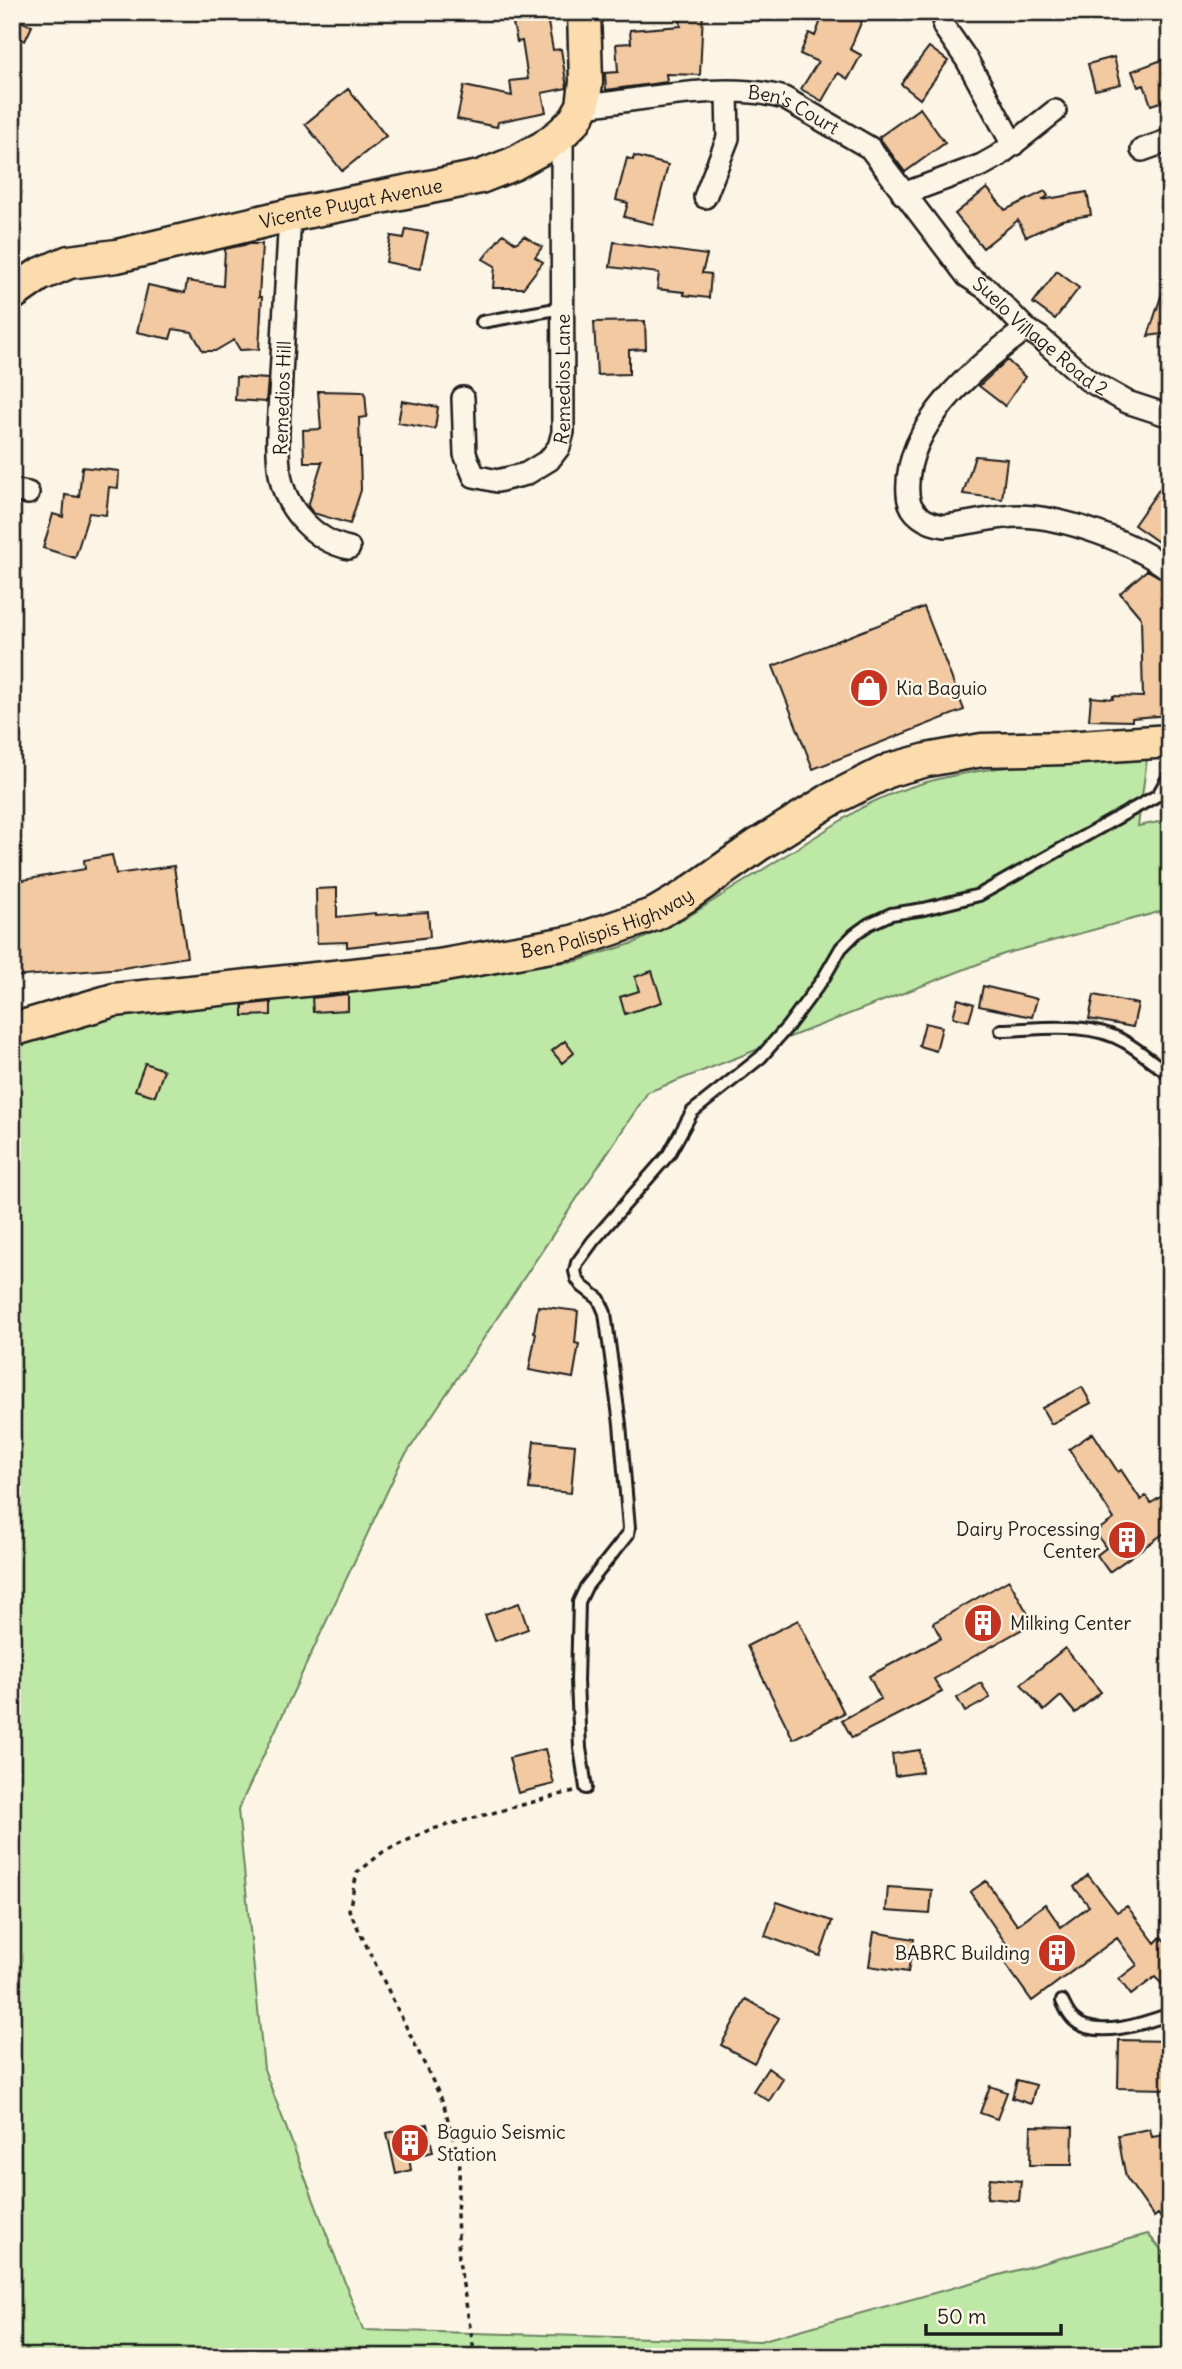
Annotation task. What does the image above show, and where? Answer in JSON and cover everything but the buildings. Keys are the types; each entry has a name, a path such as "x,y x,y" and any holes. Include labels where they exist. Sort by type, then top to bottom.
{"main road":[{"path":"583,106 586,82 584,12"},
{"name":"Vicente Puyat Avenue","path":"12,294 39,275 69,262 117,256 290,215 480,177 544,148 575,120 583,106"},
{"name":"Ben Palispis Highway","path":"12,1030 114,1000 439,966 573,942 655,914 830,800 890,770 982,750 1170,741"}],"street":[{"path":"944,27 967,60 1013,145"},
{"name":"Ben's Court","path":"583,106 727,92 769,94 784,98 870,148 948,252"},
{"path":"705,197 728,138 727,92"},
{"path":"903,194 982,164 1013,145 1055,111"},
{"name":"Remedios Lane","path":"463,398 465,454 474,477 497,481 526,474 548,460 559,447 563,432 562,133"},
{"path":"1142,149 1170,140"},
{"name":"Remedios Hill","path":"290,215 279,422 280,474 295,512 335,545 349,548"},
{"name":"Suelo Village Road 2","path":"948,252 967,276 987,289 1026,330 1040,337 1097,386 1126,401 1170,416"},
{"path":"1026,330 993,354 946,401 927,425 907,474 908,500 915,512 923,520 945,526 1010,517 1050,519 1111,538 1155,559 1170,570"}],"lane":[{"path":"482,322 562,308"},
{"path":"586,1788 580,1748 577,1681 579,1602 586,1587 628,1534 629,1528 620,1424 605,1313 598,1299 577,1279 577,1263 669,1154 692,1112 761,1058 823,979 841,948 855,934 891,914 979,895 1158,795 1170,774"},
{"path":"1001,1030 1074,1029 1106,1034 1124,1041 1170,1074"},
{"path":"1062,2001 1077,2022 1099,2028 1126,2027 1170,2014"}],"path":[{"path":"475,2357 459,2261 457,2214 460,2162 443,2102 349,1910 357,1873 383,1852 429,1830 586,1788"}],"green space":[{"path":"1147,759 1138,826 1170,820 1170,909 1004,954 648,1092 401,1462 238,1810 264,2069 363,2330 760,2341 1148,2234 1170,2260 1170,2357 12,2357 12,1043 111,1014 220,998 577,961 634,943 689,916 861,808 894,793 928,781 1000,768"}],"place":[{"name":"Kia Baguio","path":"869,688"},
{"name":"Dairy Processing Center","path":"1127,1540"},
{"name":"Milking Center","path":"983,1623"},
{"name":"BABRC Building","path":"1057,1953"},
{"name":"Baguio Seismic Station","path":"410,2143"}]}
